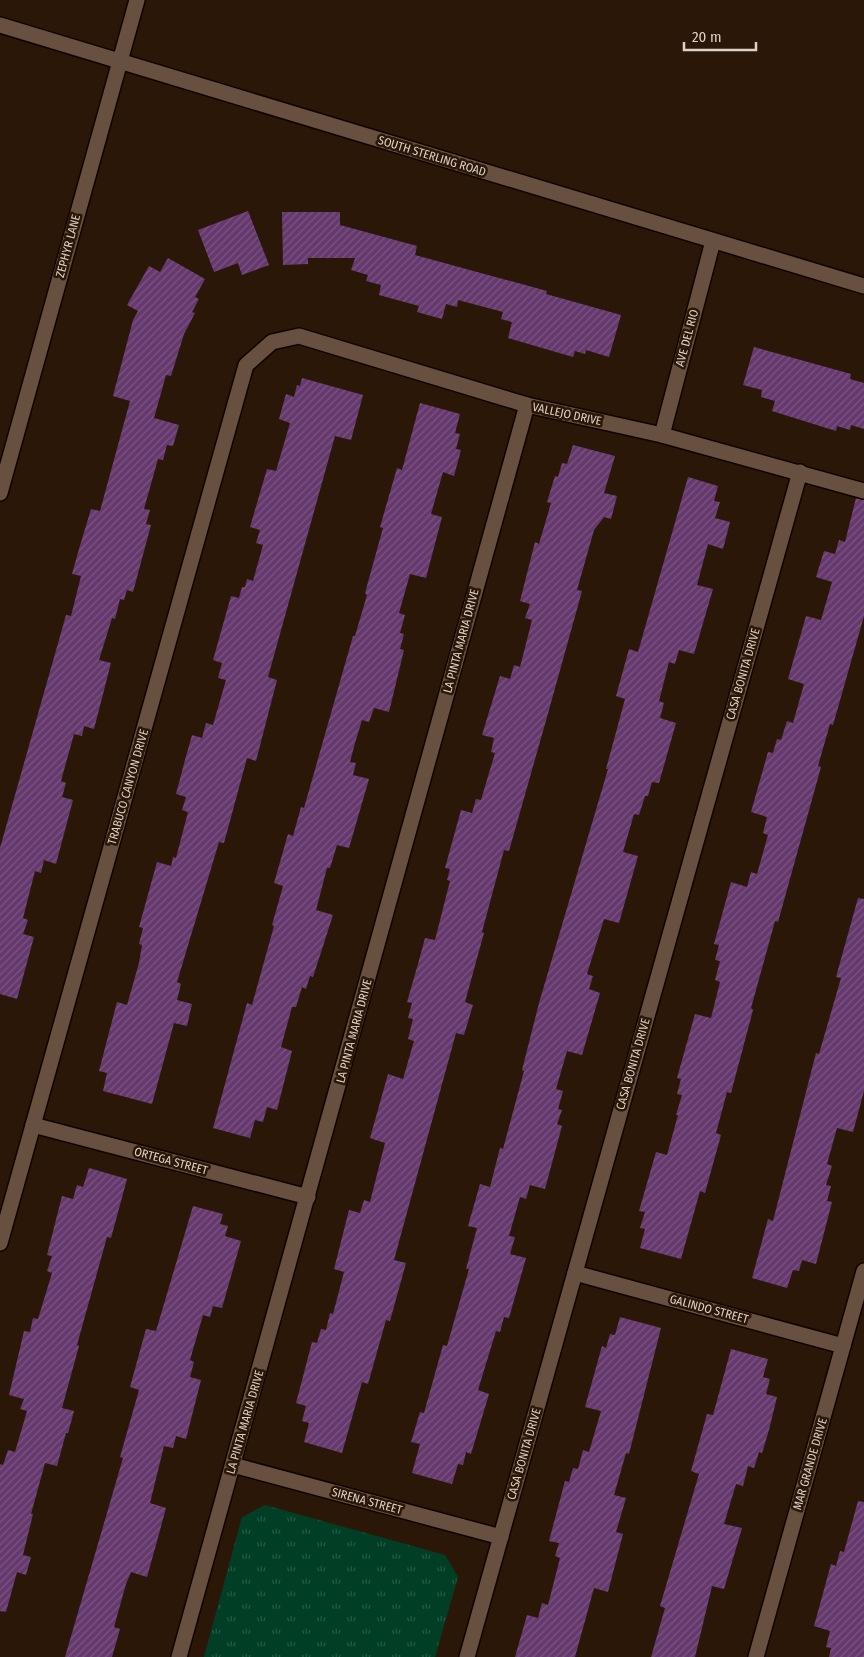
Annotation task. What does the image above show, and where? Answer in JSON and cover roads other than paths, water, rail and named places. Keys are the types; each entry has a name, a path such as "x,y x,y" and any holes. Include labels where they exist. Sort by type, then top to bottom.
{"street":[{"name":"ZEPHYR LANE","path":"0,493 137,0"},
{"name":"SOUTH STERLING ROAD","path":"0,25 864,286"},
{"name":"AVE DEL RIO","path":"662,435 712,241"},
{"name":"VALLEJO DRIVE","path":"272,342 299,336 526,405 662,435 864,491"},
{"name":"TRABUCO CANYON DRIVE","path":"0,1243 246,365 272,342"},
{"name":"LA PINTA MARIA DRIVE","path":"179,1657 526,405"},
{"name":"CASA BONITA DRIVE","path":"467,1657 800,472"},
{"name":"ORTEGA STREET","path":"33,1125 308,1197"},
{"name":"MAR GRANDE DRIVE","path":"756,1657 864,1271"},
{"name":"GALINDO STREET","path":"575,1273 843,1346"},
{"name":"SIRENA STREET","path":"233,1464 501,1537"}]}
